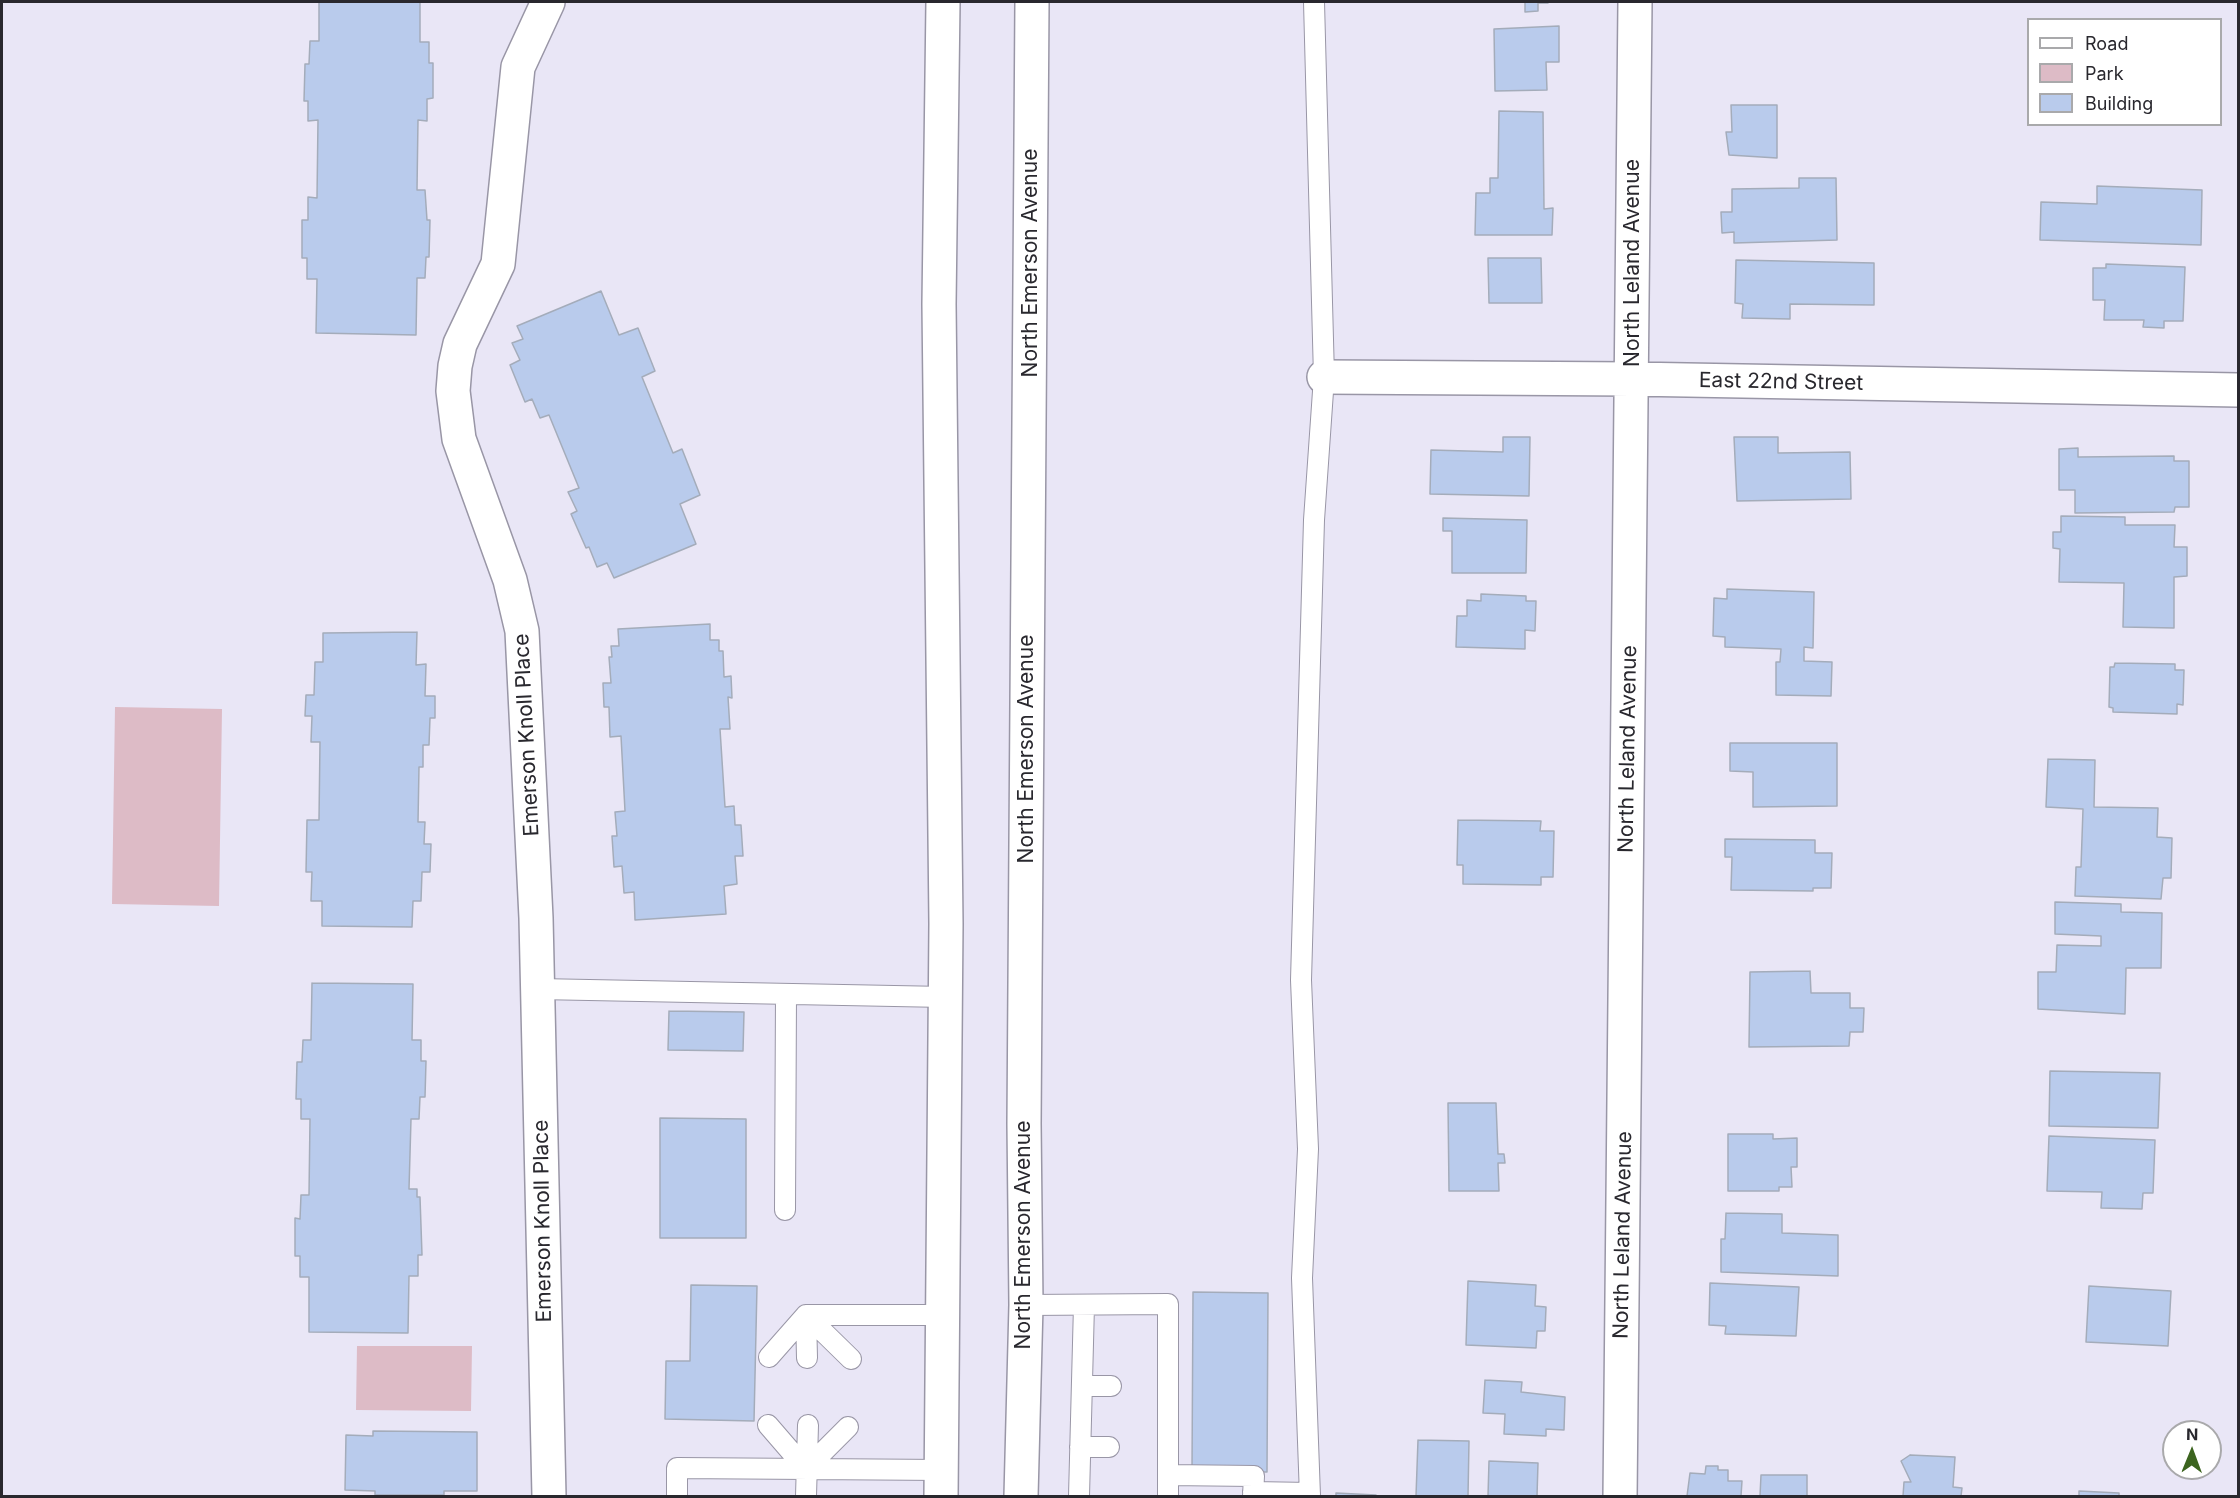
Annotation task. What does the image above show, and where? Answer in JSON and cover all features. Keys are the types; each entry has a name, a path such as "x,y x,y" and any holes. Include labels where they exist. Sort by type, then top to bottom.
{"street":[{"name":"Emerson Knoll Place","path":"548,2 518,67 498,264 460,344 453,391 459,439 510,580 522,631 538,989 549,1497"},
{"path":"942,1483 945,731 939,304 943,2"},
{"name":"North Emerson Avenue","path":"1021,1497 1026,1305 1024,1123 1032,2"},
{"name":"North Leland Avenue","path":"1620,1497 1635,2"},
{"name":"East 22nd Street","path":"1324,377 1632,379 2238,390"}],"lane":[{"path":"1168,1476 1254,1476 1253,1494 1310,1495 1302,1278 1308,1149 1301,980 1314,520 1324,377 1314,2"},
{"path":"538,989 945,997"},
{"path":"785,1210 786,994"},
{"path":"1026,1305 1168,1304 1159,1385 1159,1447 1168,1476 1168,1497"},
{"path":"1079,1497 1084,1305"},
{"path":"769,1357 806,1315 943,1315"},
{"path":"806,1315 807,1358"},
{"path":"806,1315 851,1359"},
{"path":"1082,1386 1111,1386"},
{"path":"768,1425 806,1469"},
{"path":"806,1497 808,1425"},
{"path":"806,1469 848,1427"},
{"path":"1080,1447 1109,1447"},
{"path":"677,1497 677,1468 806,1469 942,1483"}],"green space":[{"path":"115,707 222,709 219,906 112,904"},
{"path":"357,1346 472,1346 471,1411 356,1410"}],"building":[{"path":"319,2 420,2 420,42 429,42 429,63 433,63 433,98 427,99 427,121 418,120 417,190 425,190 427,220 430,220 429,257 426,257 425,278 417,278 416,335 316,333 317,279 307,279 307,258 302,258 302,220 308,220 308,197 317,198 318,120 308,121 308,101 304,101 305,64 309,64 310,41 319,41"},
{"path":"1525,2 1548,3 1538,3 1538,11 1525,12"},
{"path":"1559,26 1559,62 1546,62 1547,90 1495,91 1494,29"},
{"path":"1731,105 1777,105 1777,158 1729,155 1726,132 1732,132"},
{"path":"1499,111 1543,112 1544,209 1553,208 1552,235 1475,235 1476,193 1490,193 1490,178 1498,178"},
{"path":"1799,178 1836,178 1837,240 1734,243 1734,232 1722,233 1721,212 1732,212 1732,189 1799,188"},
{"path":"2097,186 2202,190 2201,245 2040,240 2041,202 2097,204"},
{"path":"1488,258 1541,258 1542,303 1489,303"},
{"path":"1736,260 1874,263 1874,305 1790,304 1790,319 1742,318 1743,304 1735,303"},
{"path":"2106,264 2185,267 2183,321 2164,321 2164,328 2143,327 2144,320 2104,320 2105,300 2093,300 2093,268 2106,268"},
{"path":"601,291 619,335 638,328 655,371 642,377 673,453 682,449 700,495 680,504 696,544 614,578 607,563 597,567 571,514 577,511 568,492 579,488 549,415 540,418 532,399 525,402 510,365 520,360 512,343 523,339 517,326"},
{"path":"1503,437 1530,437 1529,496 1430,494 1431,450 1503,452"},
{"path":"1734,437 1778,437 1778,453 1850,452 1851,499 1737,501"},
{"path":"2078,448 2078,457 2174,456 2174,461 2189,461 2189,507 2175,507 2174,512 2075,513 2075,490 2059,490 2059,449"},
{"path":"2061,516 2125,517 2125,525 2175,525 2174,547 2187,547 2187,576 2174,577 2174,628 2123,627 2124,583 2059,582 2060,549 2053,548 2053,532 2061,532"},
{"path":"1443,518 1527,520 1526,573 1452,573 1452,531 1443,531"},
{"path":"1727,589 1814,592 1813,648 1804,647 1804,661 1832,662 1831,696 1776,695 1776,662 1780,662 1781,649 1725,647 1725,637 1713,636 1714,598 1727,599"},
{"path":"1481,594 1526,596 1526,601 1536,601 1535,631 1525,630 1525,649 1456,647 1457,616 1467,616 1467,600 1481,601"},
{"path":"710,624 710,640 719,640 719,651 723,651 724,677 731,676 732,698 728,697 730,729 720,729 725,807 734,806 735,825 741,825 743,856 735,856 737,884 724,886 726,914 635,920 634,892 624,893 622,866 614,867 612,836 617,836 615,812 625,811 621,736 610,737 609,707 604,707 603,683 611,683 609,657 612,657 611,646 619,646 618,629"},
{"path":"417,632 416,665 426,664 425,696 435,696 435,718 430,718 429,745 423,745 423,767 419,767 418,822 425,822 424,844 431,844 430,872 422,872 421,901 413,901 412,927 322,926 322,901 311,901 312,872 306,872 307,820 319,820 320,742 311,742 312,716 305,716 306,695 314,695 315,662 323,662 323,633"},
{"path":"2115,663 2175,664 2175,670 2184,670 2183,705 2177,704 2177,714 2113,712 2113,708 2109,707 2110,667 2114,667"},
{"path":"1730,743 1837,743 1837,806 1753,807 1753,772 1730,771"},
{"path":"2048,759 2095,760 2094,807 2158,808 2157,837 2172,838 2171,878 2163,878 2161,899 2075,896 2076,867 2081,867 2083,809 2046,807"},
{"path":"1458,820 1541,821 1540,831 1554,831 1553,877 1541,877 1541,885 1463,884 1463,865 1457,865"},
{"path":"1725,839 1815,840 1815,853 1832,853 1831,888 1813,888 1813,891 1731,890 1732,857 1725,857"},
{"path":"2055,902 2121,904 2121,912 2162,913 2161,968 2126,968 2125,1014 2038,1009 2038,972 2056,972 2057,945 2101,946 2101,936 2055,934"},
{"path":"1810,971 1811,993 1850,993 1850,1008 1864,1008 1863,1032 1850,1032 1849,1046 1749,1047 1750,972"},
{"path":"312,983 413,984 412,1040 421,1040 421,1061 426,1061 425,1097 420,1097 419,1119 411,1119 409,1189 417,1189 417,1197 420,1197 422,1255 418,1255 418,1276 409,1276 408,1333 309,1332 309,1277 300,1277 300,1256 295,1256 295,1218 300,1219 301,1195 309,1195 310,1119 301,1119 301,1099 296,1099 297,1062 302,1062 303,1040 311,1040"},
{"path":"669,1011 744,1012 743,1051 668,1050"},
{"path":"2050,1071 2160,1073 2158,1128 2049,1126"},
{"path":"1448,1103 1496,1103 1498,1154 1504,1154 1505,1163 1498,1163 1499,1191 1449,1191"},
{"path":"660,1118 746,1119 746,1238 660,1238"},
{"path":"1728,1134 1773,1134 1773,1139 1797,1138 1797,1167 1791,1167 1792,1187 1779,1187 1779,1191 1728,1191"},
{"path":"2049,1136 2155,1140 2153,1193 2143,1193 2142,1209 2101,1208 2102,1192 2047,1191"},
{"path":"1726,1213 1782,1214 1782,1233 1838,1235 1838,1276 1721,1272 1721,1239 1725,1239"},
{"path":"1468,1281 1536,1285 1535,1306 1546,1307 1545,1331 1537,1331 1536,1348 1466,1345"},
{"path":"1710,1283 1799,1287 1796,1336 1725,1334 1726,1326 1709,1325"},
{"path":"691,1285 757,1286 754,1421 665,1419 666,1361 690,1361"},
{"path":"2089,1286 2171,1291 2168,1346 2086,1342"},
{"path":"1193,1292 1268,1293 1267,1472 1192,1471"},
{"path":"1485,1380 1522,1382 1521,1392 1565,1397 1564,1430 1546,1429 1546,1436 1504,1434 1505,1414 1483,1413"},
{"path":"373,1431 477,1432 477,1491 444,1491 444,1495 375,1495 375,1491 345,1490 346,1435 373,1436"},
{"path":"1418,1440 1469,1441 1468,1496 1416,1496"},
{"path":"1910,1455 1955,1457 1953,1487 1962,1488 1961,1496 1903,1496 1904,1482 1911,1482 1901,1461"},
{"path":"1489,1461 1538,1463 1537,1496 1488,1496"},
{"path":"1706,1466 1718,1466 1718,1470 1728,1470 1728,1481 1742,1481 1741,1496 1687,1496 1690,1473 1705,1474"},
{"path":"1761,1475 1807,1475 1807,1496 1760,1496"},
{"path":"2079,1491 2119,1493 2119,1496 2079,1496"},
{"path":"1336,1493 1376,1495 1376,1496 1336,1496"}]}
